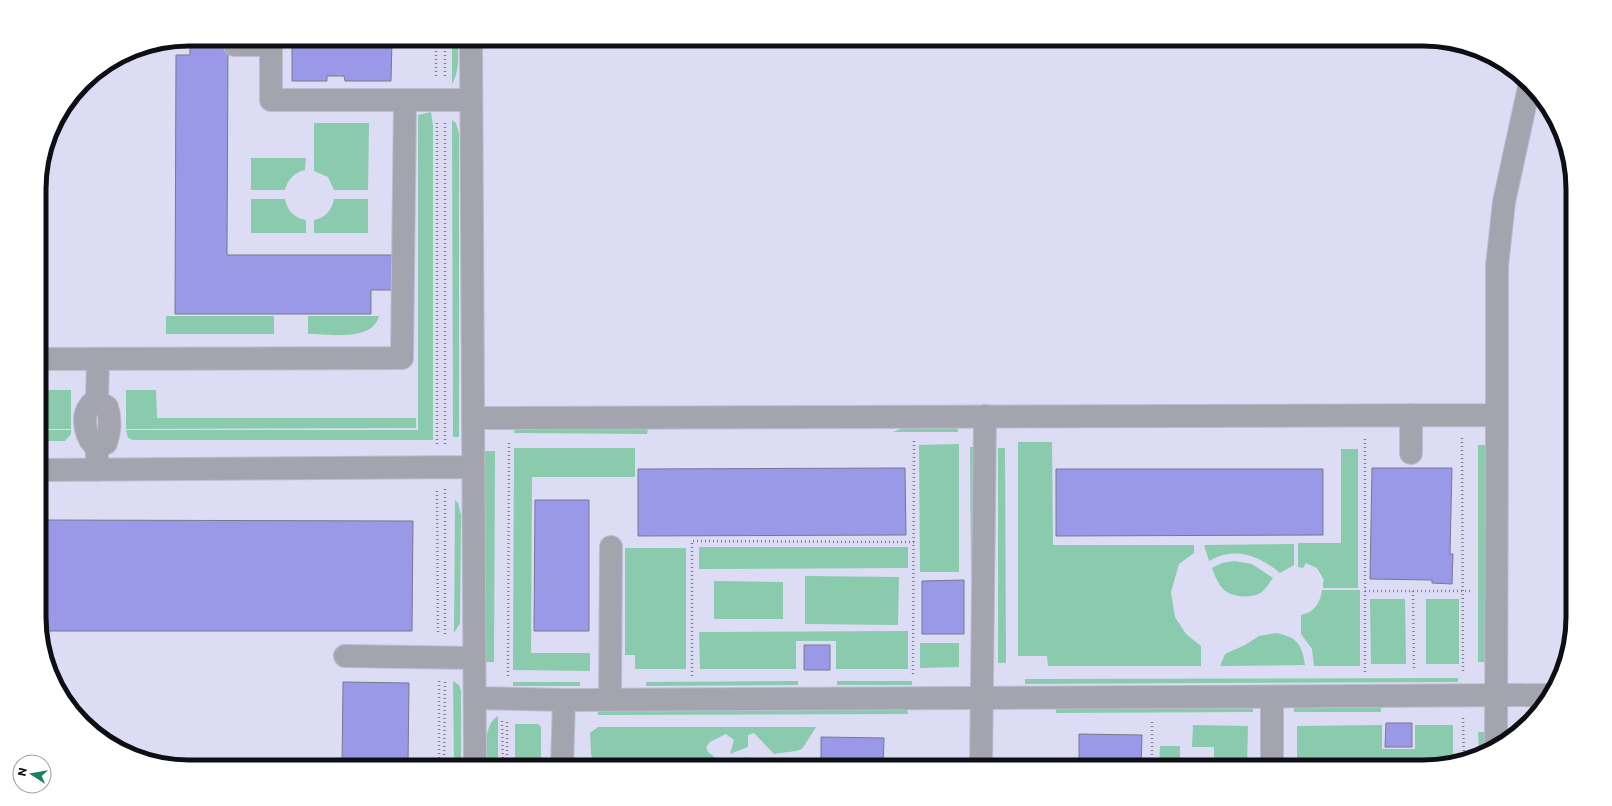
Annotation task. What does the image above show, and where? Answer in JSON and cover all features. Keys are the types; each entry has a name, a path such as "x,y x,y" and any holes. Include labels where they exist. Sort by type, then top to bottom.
{"street":[{"path":"271,46 271,100 471,100"},
{"path":"470,46 475,760"},
{"path":"1496,740 1497,266 1504,202 1528,92"},
{"path":"46,359 402,358 405,100"},
{"path":"97,470 97,447 90,443 87,434 86,414 89,407 97,400 98,359"},
{"path":"1411,415 1411,453"},
{"path":"473,418 1497,415"},
{"path":"981,760 985,416"},
{"path":"46,470 472,467"},
{"path":"610,700 611,547"},
{"path":"345,656 474,658"},
{"path":"475,698 610,700 1272,698 1543,695"},
{"path":"1272,698 1272,760"},
{"path":"562,760 564,700"}],"path":[{"path":"437,46 441,100 442,657 439,760"},
{"path":"444,760 441,467 441,100 445,46"},
{"path":"1462,415 1464,754"},
{"path":"508,417 508,760"},
{"path":"914,438 914,674"},
{"path":"1365,439 1365,672"},
{"path":"692,676 692,541 914,542"},
{"path":"1365,591 1472,591"},
{"path":"1413,591 1414,670"},
{"path":"1152,719 1152,760"}],"green space":[{"path":"452,46 458,46 457,68 455,79 452,84"},
{"path":"431,112 433,125 433,440 133,440 128,438 126,430 418,430 418,115"},
{"path":"452,120 456,123 459,134 459,437 453,437"},
{"path":"314,123 369,123 368,190 334,190 328,177 314,171"},
{"path":"251,158 306,158 305,170 292,177 285,190 251,190"},
{"path":"251,199 285,199 287,207 292,213 306,220 306,233 251,233"},
{"path":"334,199 368,199 368,233 314,233 314,220 327,213 332,207"},
{"path":"166,316 274,316 274,334 166,334"},
{"path":"308,316 379,316 375,324 368,330 349,335 338,335 308,334"},
{"path":"46,390 71,390 71,429 46,429"},
{"path":"126,390 156,390 157,418 416,418 416,428 126,429"},
{"path":"905,427 958,427 958,432 893,432"},
{"path":"515,428 648,429 647,434 514,433"},
{"path":"46,430 71,430 71,434 65,441 46,441"},
{"path":"1018,442 1052,442 1053,545 1194,545 1194,553 1179,564 1171,592 1175,617 1186,634 1201,646 1201,666 1048,666 1047,656 1018,656"},
{"path":"959,444 959,572 920,572 919,445"},
{"path":"1478,445 1486,445 1486,662 1478,662"},
{"path":"970,447 976,447 976,580 971,579"},
{"path":"514,448 635,448 635,477 532,477 531,653 590,653 590,671 513,670"},
{"path":"998,448 1005,448 1006,663 998,663"},
{"path":"1341,449 1358,449 1358,588 1323,588 1324,580 1317,568 1306,563 1303,568 1298,567 1298,543 1341,543"},
{"path":"485,451 495,451 494,662 484,662"},
{"path":"455,500 458,503 461,515 460,623 454,633"},
{"path":"1294,544 1294,565 1280,573 1255,557 1237,553 1219,556 1209,561 1204,545"},
{"path":"699,547 908,547 908,568 699,569"},
{"path":"625,548 686,548 686,669 635,669 635,655 625,655"},
{"path":"1234,561 1252,564 1273,578 1259,594 1238,596 1228,593 1220,585 1212,568 1222,563"},
{"path":"805,576 899,577 898,625 805,624"},
{"path":"714,581 783,582 783,619 714,619"},
{"path":"1322,590 1360,590 1360,666 1314,666 1312,649 1301,634 1301,615 1310,612 1316,606 1320,599"},
{"path":"1370,599 1405,599 1406,664 1371,664"},
{"path":"1426,599 1459,599 1459,664 1426,664"},
{"path":"908,631 908,669 836,669 836,641 796,641 796,669 700,669 699,632"},
{"path":"1276,633 1294,639 1300,647 1305,665 1220,666 1225,654 1245,645 1259,636"},
{"path":"920,643 959,643 959,667 920,668"},
{"path":"1458,678 1458,682 1025,684 1025,679"},
{"path":"453,681 459,685 461,691 461,760 454,760"},
{"path":"798,681 798,685 646,686 646,682"},
{"path":"837,681 912,681 912,685 837,685"},
{"path":"513,682 580,682 580,686 513,686"},
{"path":"1381,706 1381,712 1294,712 1294,707"},
{"path":"1056,707 1253,707 1253,712 1056,713"},
{"path":"907,709 908,714 598,715 598,710"},
{"path":"498,716 498,760 487,760 487,732 493,720"},
{"path":"515,724 538,724 541,727 541,760 515,760"},
{"path":"1193,725 1248,726 1247,760 1214,760 1214,747 1192,747"},
{"path":"1382,725 1382,749 1415,749 1415,725 1453,725 1453,757 1433,760 1297,760 1297,726"},
{"path":"598,727 816,727 802,749 774,754 754,733 748,735 748,747 730,754 734,740 726,734 710,742 706,747 708,752 718,760 593,759 591,754 590,733"},
{"path":"1478,732 1486,732 1486,745 1479,749"},
{"path":"1160,746 1180,746 1180,760 1159,760"},
{"path":"748,757 748,760 736,760"}],"building":[{"path":"190,46 228,46 227,255 392,255 392,290 371,290 371,314 175,314 176,55 190,55"},
{"path":"292,46 392,46 391,81 345,81 344,76 327,76 327,81 292,81"},
{"path":"1429,46 1442,47 1474,56"},
{"path":"905,468 906,535 638,536 638,469"},
{"path":"1372,468 1452,468 1450,554 1453,554 1452,584 1432,583 1432,580 1370,579"},
{"path":"1056,469 1323,469 1323,535 1056,536"},
{"path":"535,500 589,500 589,631 534,631"},
{"path":"46,520 413,521 412,631 46,631"},
{"path":"964,580 964,634 922,634 922,581"},
{"path":"804,645 830,645 830,670 804,670"},
{"path":"343,682 409,683 408,760 342,760"},
{"path":"1386,723 1412,723 1412,747 1385,747"},
{"path":"1079,734 1142,735 1141,760 1079,760"},
{"path":"821,737 884,738 883,760 821,760"}]}
